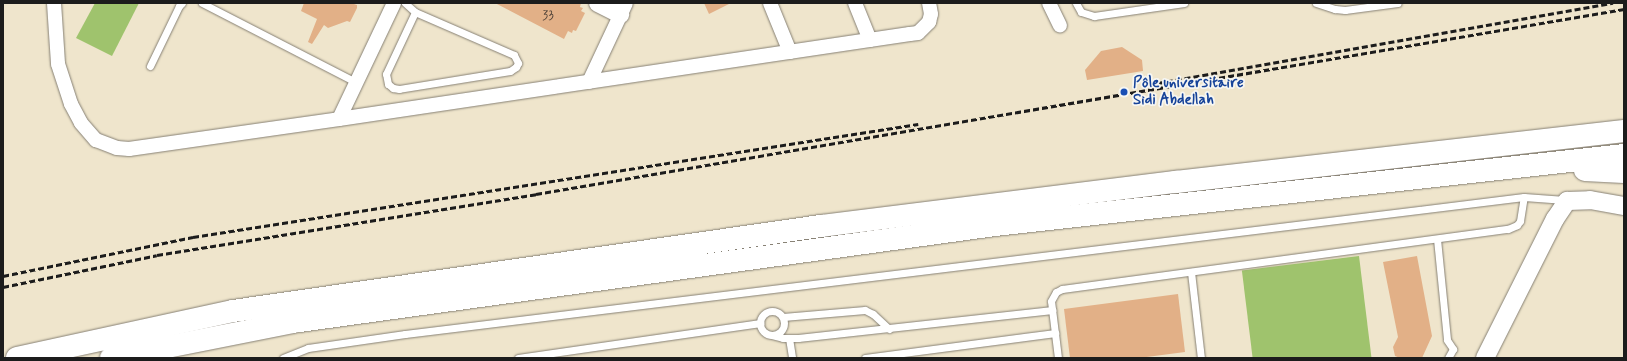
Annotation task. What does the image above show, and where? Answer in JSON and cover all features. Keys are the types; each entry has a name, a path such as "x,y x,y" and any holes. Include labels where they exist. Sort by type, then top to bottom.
{"highway":[{"path":"17,358 233,311 798,230 1176,182 1624,131"},
{"path":"111,358 292,322 972,229 1624,155"},
{"path":"1518,167 1624,172"}],"street":[{"path":"54,3 56,43 64,85 71,104 84,128 96,140 106,145 129,149 918,32 929,22 931,14 929,3"},
{"path":"339,119 394,3"},
{"path":"589,82 623,6 598,3"},
{"path":"770,3 790,52"},
{"path":"855,3 870,40"},
{"path":"1049,3 1060,26"},
{"path":"1485,358 1555,219 1567,201 1590,200 1624,206"}],"lane":[{"path":"150,66 179,6 182,3"},
{"path":"202,3 356,82"},
{"path":"405,3 415,12 514,55 518,63 516,67 510,71 399,89 393,88 388,84 386,74 415,12"},
{"path":"1076,3 1081,12 1094,16 1184,3"},
{"path":"1316,3 1330,8 1345,10 1398,3"},
{"path":"283,358 308,348 405,334 1524,197 1567,201"},
{"path":"1058,358 1054,333 1052,298 1056,292 1062,289 1513,228 1517,225 1522,216 1524,197"},
{"path":"1437,239 1447,340 1453,348 1448,358"},
{"path":"1191,272 1201,358"},
{"path":"889,329 873,314 865,310 783,318 776,312 767,312 760,322 763,331 772,335 789,338 889,329 1052,310"},
{"path":"772,335 776,334 782,329 783,318"},
{"path":"518,358 760,322"},
{"path":"866,358 1054,333"},
{"path":"789,338 792,358"}],"green space":[{"path":"95,3 139,3 112,56 76,38"},
{"path":"1359,256 1372,358 1253,358 1242,270"}],"building":[{"path":"304,3 351,3 357,5 357,8 350,22 347,21 328,28 324,25 312,44 308,42 317,19 301,11"},
{"path":"495,3 581,3 580,7 583,8 581,11 585,13 576,31 573,30 572,33 568,31 564,39"},
{"path":"704,3 731,3 709,14"},
{"path":"1122,47 1142,60 1143,71 1087,80 1085,70 1101,51"},
{"path":"1417,256 1432,336 1422,358 1400,358 1395,356 1393,347 1398,337 1383,262"},
{"path":"1178,294 1185,352 1139,358 1070,358 1064,309"}],"railway":[{"path":"1158,83 1613,3"},
{"path":"3,287 157,255 536,194 1624,9"},
{"path":"3,276 193,237 918,124"}],"place":[{"name":"Pôle universitaire Sidi Abdellah","path":"1124,92"}]}
